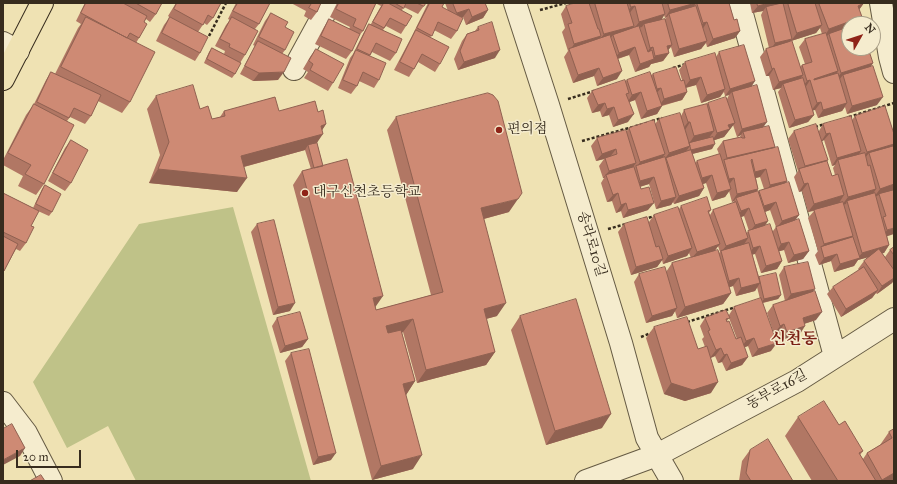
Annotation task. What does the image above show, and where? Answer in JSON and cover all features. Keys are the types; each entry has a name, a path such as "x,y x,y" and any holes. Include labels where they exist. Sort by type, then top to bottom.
{"main road":[{"path":"3,79 10,47 42,3"}],"street":[{"path":"294,69 330,3"},
{"path":"739,3 835,356"},
{"path":"882,3 894,72"},
{"name":"송라로10길","path":"518,10 621,343 647,438 672,481"},
{"name":"동부로16길","path":"586,481 657,455 796,380 894,319"},
{"path":"3,403 26,433 51,481"}],"path":[{"path":"209,36 226,3"},
{"path":"518,10 566,3"},
{"path":"668,69 690,62"},
{"path":"548,105 601,89"},
{"path":"842,119 894,103"},
{"path":"561,147 668,117"},
{"path":"813,128 828,123"},
{"path":"640,220 662,214"},
{"path":"588,234 632,222"},
{"path":"682,324 736,307"},
{"path":"621,343 652,333"}],"green space":[{"path":"233,207 311,481 136,481 108,426 67,448 33,382 139,224"}],"building":[{"path":"86,3 123,3 147,16 144,22 147,24 139,38 130,33 127,38 81,13"},
{"path":"136,3 162,3 156,14"},
{"path":"177,3 221,3 213,18 208,15 203,25 174,9"},
{"path":"238,3 270,3 259,24 233,11"},
{"path":"312,3 321,3 317,12 309,8"},
{"path":"339,3 376,3 363,31 353,26 356,19 336,9"},
{"path":"384,3 388,3 412,16 406,26 390,18 384,28 373,22"},
{"path":"395,3 406,3 404,8"},
{"path":"417,3 426,3 424,6"},
{"path":"430,3 444,3 442,7 463,18 457,31 438,22 432,36 417,28"},
{"path":"453,3 485,3 488,10 472,17 469,9 457,13"},
{"path":"575,3 589,3 601,36 574,44 568,24 572,23 566,6"},
{"path":"595,3 627,3 634,26 604,34"},
{"path":"630,3 662,3 665,14 639,22 635,6 631,7"},
{"path":"668,3 696,3 670,10"},
{"path":"729,3 734,20 737,19 740,31 713,39 707,22 703,23 697,4"},
{"path":"757,3 769,3 758,6"},
{"path":"783,3 792,39 775,43 766,7"},
{"path":"788,3 815,3 822,25 797,33"},
{"path":"819,3 864,3 858,6 862,16 841,16 841,25 829,29"},
{"path":"696,6 707,41 679,49 669,14"},
{"path":"271,13 288,22 285,27 294,32 285,50 259,37"},
{"path":"86,17 155,52 130,102 61,67"},
{"path":"170,17 208,37 200,53 162,33"},
{"path":"232,17 258,31 245,55 229,47 230,44 220,39"},
{"path":"329,19 360,34 352,51 321,36"},
{"path":"665,19 672,45 667,46 669,53 655,56 653,47 650,48 644,24"},
{"path":"492,22 500,50 464,62 460,51 467,34 479,30 478,27"},
{"path":"369,24 402,39 396,53 376,43 370,55 357,49"},
{"path":"639,26 648,52 652,50 654,59 640,64 635,47 619,53 613,35"},
{"path":"416,30 449,47 440,64 422,54 414,69 400,62"},
{"path":"841,30 841,56 871,56 873,63 841,73 829,34"},
{"path":"826,33 838,71 814,80 838,73 847,103 823,110 821,102 817,103 810,80 807,81 802,65 812,62 805,39"},
{"path":"610,35 622,71 603,78 599,68 578,75 569,49"},
{"path":"258,41 291,58 284,72 259,73 245,66"},
{"path":"792,41 803,75 779,82 774,68 772,69 766,49"},
{"path":"744,45 755,81 730,89 719,52"},
{"path":"212,48 241,63 235,74 207,59"},
{"path":"316,49 344,64 333,83 310,70 313,64 309,61"},
{"path":"356,50 386,63 379,80 363,72 357,86 343,80"},
{"path":"715,53 725,89 707,95 701,77 690,80 685,62"},
{"path":"873,66 883,97 852,106 843,75"},
{"path":"676,67 681,81 684,80 687,92 664,99 661,88 657,89 653,74"},
{"path":"51,72 101,95 91,116 74,108 69,118 37,102"},
{"path":"650,72 662,106 647,111 641,92 632,95 627,80"},
{"path":"803,78 814,115 795,120 783,84"},
{"path":"625,80 629,93 626,94 634,114 618,120 614,107 607,109 605,103 598,105 592,91"},
{"path":"193,85 200,109 208,106 212,119 225,116 224,111 275,97 279,111 315,101 318,112 323,110 326,124 321,126 323,134 241,156 247,178 158,169 169,142 156,96"},
{"path":"757,85 767,122 742,129 732,92"},
{"path":"488,93 493,95 498,101 522,193 518,199 481,208 506,303 484,309 495,352 426,370 413,319 386,326 388,333 401,330 415,381 403,384 422,455 381,466 302,171 347,159 383,296 373,298 376,310 443,292 396,117"},
{"path":"726,97 735,123 728,125 730,129 717,133 708,103"},
{"path":"34,104 74,125 44,184 25,174 31,165 8,153"},
{"path":"707,104 714,131 694,136 690,122 688,122 684,110"},
{"path":"885,106 894,134 894,144 867,152 855,116"},
{"path":"680,113 690,146 669,153 659,119"},
{"path":"851,116 861,151 837,158 830,133 826,134 823,124"},
{"path":"654,120 665,154 640,162 629,128"},
{"path":"816,124 828,160 805,166 794,131"},
{"path":"769,126 775,147 727,158 723,141 741,137 745,138 743,132"},
{"path":"626,130 636,163 609,171 605,158 617,154 616,149 602,154 597,138"},
{"path":"713,137 715,144 691,150 689,143"},
{"path":"71,140 88,150 71,183 53,173"},
{"path":"317,143 323,166 314,168 308,145"},
{"path":"894,146 894,184 880,189 869,153"},
{"path":"778,147 787,181 770,185 766,169 755,172 752,159 758,189 737,194 734,178 729,179 724,160"},
{"path":"691,150 704,188 679,196 666,158"},
{"path":"865,153 868,166 870,165 876,189 848,197 838,160"},
{"path":"720,154 731,189 717,193 712,175 702,178 697,161"},
{"path":"665,157 676,197 661,201 654,177 640,181 636,166"},
{"path":"827,161 832,176 838,174 844,195 814,204 808,183 804,184 799,169"},
{"path":"634,167 641,189 649,187 654,203 628,210 626,203 621,205 618,193 613,195 606,175"},
{"path":"789,182 799,215 782,221 776,202 764,206 759,191"},
{"path":"45,185 61,194 52,212 36,204"},
{"path":"894,190 894,228 887,230 883,217 886,216 879,194"},
{"path":"758,191 768,221 755,225 749,208 741,211 736,198"},
{"path":"3,193 39,211 31,226 34,227 26,243 3,232"},
{"path":"875,193 889,245 862,253 847,201"},
{"path":"707,197 711,210 708,211 720,244 697,252 681,206"},
{"path":"736,202 748,238 726,246 713,210"},
{"path":"843,202 853,236 824,244 814,210"},
{"path":"678,207 692,248 668,256 654,215"},
{"path":"647,217 656,247 659,246 663,259 636,267 624,224"},
{"path":"799,219 809,251 794,255 789,242 781,244 776,227"},
{"path":"274,220 295,303 278,307 257,224"},
{"path":"770,224 782,261 766,266 760,246 753,248 748,231"},
{"path":"3,236 18,244 4,271 3,270"},
{"path":"853,237 860,258 840,264 837,254 824,258 821,247"},
{"path":"749,243 760,283 741,288 739,278 729,281 721,251"},
{"path":"894,247 894,255 890,250"},
{"path":"879,249 894,270 894,278 882,286 864,261"},
{"path":"718,250 731,293 685,307 672,263"},
{"path":"808,262 815,289 791,294 784,267"},
{"path":"665,267 677,308 652,316 639,274"},
{"path":"864,267 878,290 846,309 833,287"},
{"path":"776,273 781,295 764,299 759,277"},
{"path":"815,291 822,312 803,318 805,326 787,332 784,324 780,326 773,305"},
{"path":"761,298 777,343 758,349 754,338 746,341 734,307"},
{"path":"576,299 611,414 555,431 520,316"},
{"path":"726,310 730,318 726,319 727,322 729,321 736,339 741,337 748,357 731,363 727,354 724,355 721,348 716,350 708,331 710,330 705,318"},
{"path":"300,312 308,339 285,346 277,318"},
{"path":"687,317 698,349 707,346 718,382 693,390 671,383 654,327"},
{"path":"309,349 336,453 318,457 291,353"},
{"path":"824,401 839,425 845,421 863,451 859,453 876,481 838,481 798,417"},
{"path":"12,424 25,448 3,460 3,429"},
{"path":"894,429 894,473 882,480 867,453 892,438 889,432"},
{"path":"768,439 793,481 751,481 746,473 750,450"},
{"path":"41,475 45,481 30,481"}],"place":[{"name":"편의점","path":"499,130"},
{"name":"대구신천초등학교","path":"305,193"}],"district":[{"name":"신천동","path":"794,340"}]}
